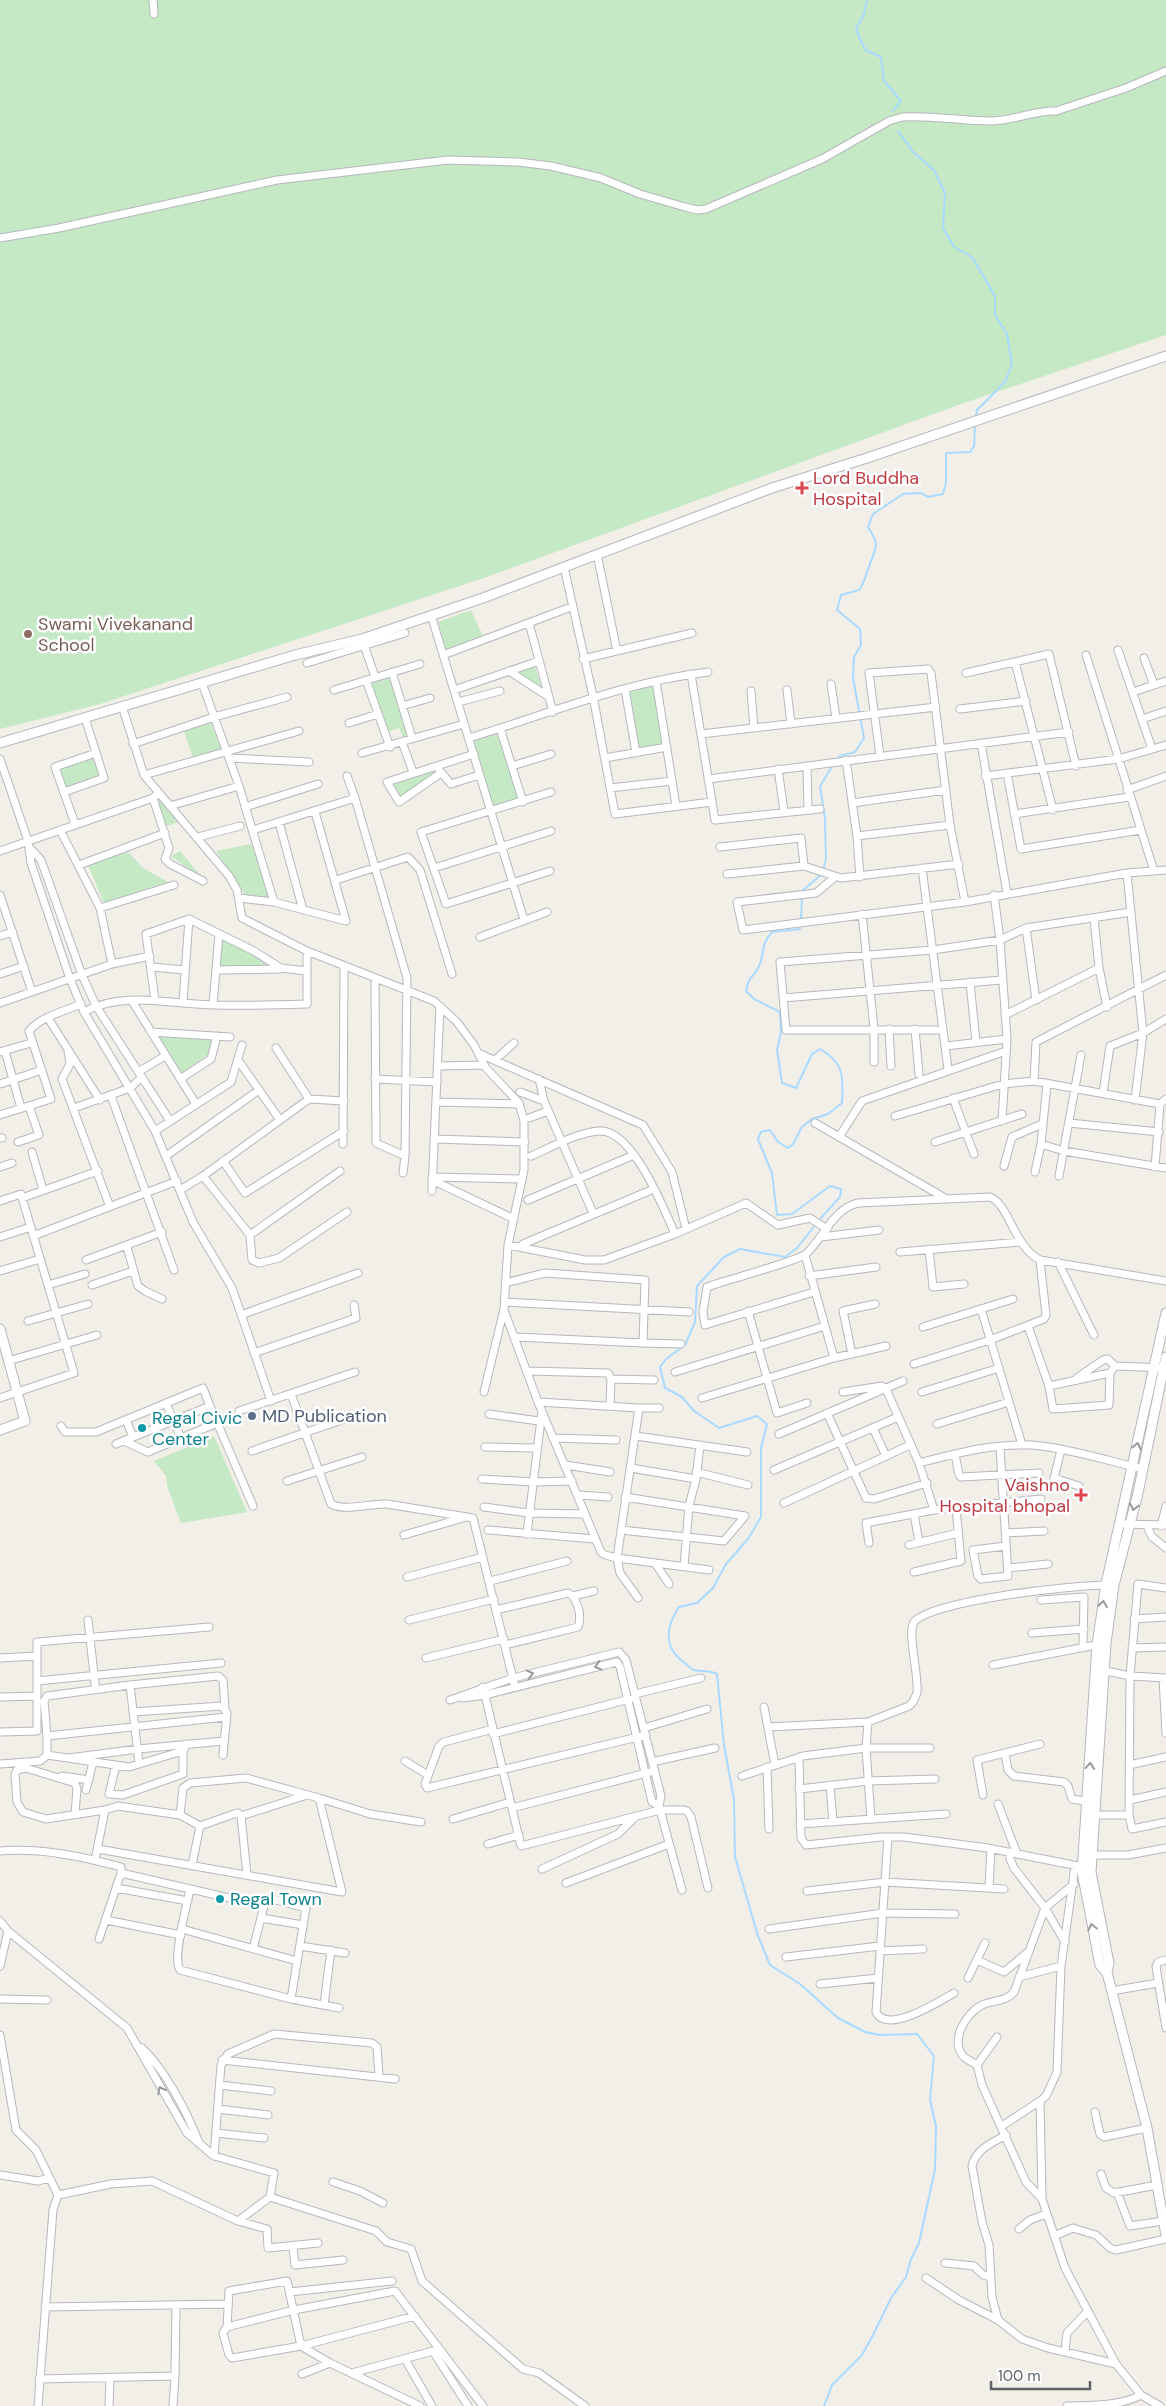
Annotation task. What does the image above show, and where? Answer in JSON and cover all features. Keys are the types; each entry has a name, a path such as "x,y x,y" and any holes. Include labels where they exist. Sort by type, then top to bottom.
{"street":[{"path":"153,0 154,14"},
{"path":"0,238 58,228 276,180 448,160 518,162 550,166 601,178 640,194 696,210 712,207 746,190 822,159 889,121 902,117 992,121 1017,118 1056,111 1126,88 1166,70"},
{"path":"307,663 772,488 1166,356"},
{"path":"598,554 617,651"},
{"path":"564,567 571,607 593,696 615,814 712,802"},
{"path":"443,655 571,607"},
{"path":"431,615 524,920"},
{"path":"529,623 553,712"},
{"path":"0,743 291,656 405,632"},
{"path":"583,659 692,633"},
{"path":"363,642 375,677"},
{"path":"1118,650 1152,749"},
{"path":"966,673 1049,654 1076,766"},
{"path":"1086,655 1154,872"},
{"path":"1144,658 1154,685"},
{"path":"454,690 538,661"},
{"path":"1015,662 1036,737 1053,810"},
{"path":"334,690 420,664"},
{"path":"880,756 870,715 869,673 928,669 931,673 936,707 950,825 965,902"},
{"path":"509,671 549,697"},
{"path":"392,672 412,738"},
{"path":"469,738 553,712 593,696 656,681 708,672"},
{"path":"691,674 715,820 784,811 820,809"},
{"path":"366,680 390,747"},
{"path":"656,681 676,806"},
{"path":"1133,692 1166,681"},
{"path":"202,683 239,786 274,902"},
{"path":"831,684 836,718"},
{"path":"625,689 636,753"},
{"path":"787,690 791,724"},
{"path":"458,702 500,691"},
{"path":"751,691 754,728"},
{"path":"133,744 214,717 287,697"},
{"path":"402,706 430,698"},
{"path":"960,709 1026,701"},
{"path":"122,706 144,775 198,837 228,876 239,898 240,914 245,922 344,966 434,1001 457,1022 480,1054 484,1065 519,1104 524,1120 525,1159 508,1244 504,1306 484,1392"},
{"path":"701,734 936,707"},
{"path":"1142,719 1166,711"},
{"path":"349,723 378,714"},
{"path":"64,792 104,778 85,718"},
{"path":"362,753 390,747 412,738 464,724"},
{"path":"500,728 523,802"},
{"path":"144,775 228,755 299,731"},
{"path":"708,779 778,768 807,766 1069,732"},
{"path":"402,742 413,772"},
{"path":"981,743 985,776 1007,893"},
{"path":"985,776 1118,760 1166,745"},
{"path":"605,758 667,747"},
{"path":"75,824 55,767 96,753"},
{"path":"441,773 399,802 386,782 474,754"},
{"path":"512,766 551,754"},
{"path":"228,755 309,762"},
{"path":"0,760 29,845 31,863 70,979 84,1012 155,1131 177,1181 192,1222 232,1288 271,1401"},
{"path":"844,760 857,836 860,877"},
{"path":"436,766 451,784 480,775"},
{"path":"807,766 808,810"},
{"path":"778,768 784,811"},
{"path":"1007,773 1021,849 1141,830"},
{"path":"346,776 355,798 376,866 407,978 405,1156 403,1173"},
{"path":"1014,814 1053,810 1128,794 1165,779"},
{"path":"610,788 672,781"},
{"path":"245,807 318,784"},
{"path":"170,806 239,786"},
{"path":"852,803 946,790"},
{"path":"550,871 446,904 421,832 551,792"},
{"path":"0,851 29,845 75,824 153,798 159,793"},
{"path":"153,798 169,848 169,852 164,857 166,861 203,881"},
{"path":"252,830 315,812 355,798"},
{"path":"239,898 274,902 346,921 336,880 315,812"},
{"path":"279,822 303,910"},
{"path":"857,836 950,825"},
{"path":"198,837 240,826"},
{"path":"60,830 100,908 112,964"},
{"path":"434,868 551,831"},
{"path":"79,865 165,833"},
{"path":"720,847 801,838 804,866"},
{"path":"29,845 41,860 82,975 96,1006 170,1121"},
{"path":"336,880 408,857 420,870 452,974"},
{"path":"727,874 804,866 833,877 860,877 959,864"},
{"path":"922,868 948,1069"},
{"path":"833,877 818,892 738,902 742,930 965,902 994,895 1127,872 1166,870"},
{"path":"1127,872 1143,1033 1135,1100"},
{"path":"100,908 174,885"},
{"path":"0,895 32,992"},
{"path":"994,895 1000,940 1007,1039 1002,1121"},
{"path":"480,937 547,912"},
{"path":"942,1030 874,1028 786,1030 780,962 933,950 1000,940 1026,928 1131,912"},
{"path":"862,914 874,1028 874,1062"},
{"path":"1094,918 1099,968 1107,1007"},
{"path":"183,1002 189,919"},
{"path":"155,1000 146,934 189,919 252,950 280,968"},
{"path":"1026,928 1036,1000"},
{"path":"0,936 13,932"},
{"path":"213,1006 219,934"},
{"path":"84,1012 110,1001 155,1000 213,1006 307,1004 307,950"},
{"path":"0,1003 112,964 150,956"},
{"path":"0,974 24,966"},
{"path":"343,1144 344,966"},
{"path":"152,967 184,970"},
{"path":"216,970 280,968 307,971"},
{"path":"1005,1015 1099,968"},
{"path":"1034,1081 1036,1042 1166,975"},
{"path":"375,978 376,1143 405,1156"},
{"path":"783,998 1002,980"},
{"path":"970,982 976,1042"},
{"path":"132,1001 196,1104"},
{"path":"0,1115 51,1099 29,1033 31,1029 48,1018 81,1004"},
{"path":"432,1191 440,1006"},
{"path":"48,1018 100,1100"},
{"path":"1102,1093 1110,1046 1143,1033 1166,1019"},
{"path":"915,1028 919,1074"},
{"path":"889,1029 890,1066"},
{"path":"151,1032 230,1037"},
{"path":"180,1079 211,1059 217,1036"},
{"path":"946,1046 1007,1039"},
{"path":"21,1108 14,1080 2,1052 31,1043"},
{"path":"496,1059 514,1043"},
{"path":"155,1131 231,1082 242,1045"},
{"path":"276,1048 309,1099"},
{"path":"68,1051 70,1064 62,1079 110,1207"},
{"path":"839,1137 862,1100 948,1069 1006,1051"},
{"path":"480,1054 496,1059 643,1125 672,1172 686,1229"},
{"path":"1059,1176 1081,1055"},
{"path":"74,1108 130,1088 140,1074 165,1056"},
{"path":"238,1060 280,1120"},
{"path":"438,1066 484,1065"},
{"path":"0,1084 42,1070"},
{"path":"376,1079 437,1082"},
{"path":"539,1079 548,1111 593,1213"},
{"path":"896,1116 1004,1084 1034,1081 1074,1090 1102,1093 1160,1104"},
{"path":"1035,1172 1041,1144 1047,1084"},
{"path":"166,1156 259,1090"},
{"path":"520,1092 544,1101"},
{"path":"111,1096 162,1232 174,1270"},
{"path":"953,1098 974,1154"},
{"path":"1155,1167 1160,1104 1166,1098"},
{"path":"180,1190 203,1176 309,1099 344,1101"},
{"path":"436,1102 519,1104"},
{"path":"18,1142 39,1135 30,1106"},
{"path":"530,1118 548,1111"},
{"path":"935,1142 1022,1114"},
{"path":"815,1123 945,1199"},
{"path":"1069,1123 1159,1132"},
{"path":"1004,1166 1012,1137 1042,1124"},
{"path":"223,1161 245,1193 344,1131"},
{"path":"531,1156 563,1142 599,1131 624,1140 653,1185 675,1234"},
{"path":"434,1139 525,1142"},
{"path":"1041,1144 1064,1151 1166,1168"},
{"path":"32,1152 44,1190"},
{"path":"528,1200 578,1177 634,1155"},
{"path":"0,1167 12,1163"},
{"path":"22,1198 98,1171"},
{"path":"250,1235 340,1172"},
{"path":"203,1176 250,1235 252,1260 259,1263 279,1258 347,1212"},
{"path":"432,1178 522,1179"},
{"path":"432,1178 514,1219"},
{"path":"33,1236 177,1181"},
{"path":"523,1244 649,1191"},
{"path":"0,1201 21,1194 74,1373 16,1391 0,1398"},
{"path":"814,1292 705,1325 703,1312 707,1287 804,1256 821,1237 825,1227 850,1205 993,1198 1020,1242 1030,1255 1040,1260 1166,1281"},
{"path":"508,1244 596,1261 611,1258 675,1234 746,1203 778,1225 804,1218 816,1220 825,1227"},
{"path":"0,1237 31,1227"},
{"path":"821,1237 880,1230"},
{"path":"86,1260 162,1232"},
{"path":"900,1252 1020,1242"},
{"path":"127,1246 133,1272 140,1289 162,1299"},
{"path":"929,1250 933,1286 964,1284"},
{"path":"804,1256 834,1358"},
{"path":"0,1271 40,1259"},
{"path":"914,1364 990,1340 1044,1319 1046,1315 1040,1260"},
{"path":"1058,1262 1094,1335"},
{"path":"809,1276 876,1267"},
{"path":"92,1284 133,1272"},
{"path":"241,1315 358,1273"},
{"path":"506,1283 545,1273 645,1280 643,1343"},
{"path":"48,1285 86,1274"},
{"path":"923,1327 1013,1299"},
{"path":"28,1321 88,1304"},
{"path":"852,1354 842,1310 875,1304"},
{"path":"254,1353 356,1318 354,1305"},
{"path":"504,1306 689,1312"},
{"path":"504,1306 538,1402 566,1465 595,1539 605,1555 709,1570"},
{"path":"981,1309 1022,1445"},
{"path":"748,1311 777,1413 807,1404"},
{"path":"1002,2126 1046,2096 1057,2072 1061,1966 1074,1884 1087,1855 1101,1644 1120,1524 1166,1313"},
{"path":"675,1372 825,1326"},
{"path":"1028,1326 1049,1386 1052,1409 1108,1406 1110,1373 1115,1366"},
{"path":"0,1329 25,1421 0,1430"},
{"path":"8,1361 97,1335"},
{"path":"516,1337 681,1344"},
{"path":"702,1398 834,1358 886,1346"},
{"path":"1110,1585 1130,1524 1166,1357"},
{"path":"1073,1381 1103,1360 1108,1359 1115,1366 1165,1368"},
{"path":"922,1392 999,1368"},
{"path":"527,1370 605,1372 610,1375 611,1379 610,1406"},
{"path":"239,1412 356,1372"},
{"path":"1049,1386 1110,1373"},
{"path":"611,1379 654,1380"},
{"path":"779,1434 903,1381"},
{"path":"843,1392 882,1386 886,1389 919,1462 934,1510"},
{"path":"61,1426 65,1432 89,1433 203,1388 253,1506"},
{"path":"291,1394 306,1432 329,1502 335,1506 346,1507 374,1503 473,1518 490,1581 514,1687"},
{"path":"538,1402 659,1408"},
{"path":"937,1424 1009,1402"},
{"path":"166,1403 180,1438"},
{"path":"116,1444 210,1406"},
{"path":"638,1598 620,1573 618,1558 625,1497 639,1408"},
{"path":"527,1534 539,1421 542,1411"},
{"path":"827,1413 866,1498 874,1499 926,1483"},
{"path":"252,1451 359,1414"},
{"path":"489,1414 539,1421"},
{"path":"774,1470 898,1417"},
{"path":"126,1420 133,1437"},
{"path":"124,1441 148,1452 218,1424"},
{"path":"873,1428 886,1456"},
{"path":"636,1436 747,1452"},
{"path":"554,1438 616,1440"},
{"path":"684,1566 689,1506 696,1476 700,1445"},
{"path":"784,1502 910,1445"},
{"path":"919,1462 955,1454 1022,1445 1042,1446 1143,1469"},
{"path":"485,1447 536,1448"},
{"path":"1000,1448 1008,1576 981,1579 978,1576 973,1550 1006,1546"},
{"path":"1061,1450 1054,1478 1079,1486"},
{"path":"955,1454 961,1477 1039,1473"},
{"path":"287,1481 362,1458"},
{"path":"566,1465 610,1472"},
{"path":"631,1468 748,1485"},
{"path":"482,1479 533,1482 572,1481"},
{"path":"578,1494 608,1497"},
{"path":"621,1530 724,1541 745,1516 625,1497"},
{"path":"962,1507 1004,1501 1041,1499"},
{"path":"1120,1524 1163,1526 1166,1506"},
{"path":"484,1507 529,1513 585,1514"},
{"path":"870,1543 866,1523 934,1510 956,1508 960,1562 914,1572"},
{"path":"914,1514 919,1542"},
{"path":"404,1535 466,1517"},
{"path":"1147,1526 1152,1537 1166,1548"},
{"path":"488,1530 595,1539"},
{"path":"1006,1533 1044,1531"},
{"path":"909,1545 958,1533"},
{"path":"407,1577 483,1557"},
{"path":"490,1581 567,1561"},
{"path":"655,1562 669,1584"},
{"path":"1008,1568 1048,1564"},
{"path":"1166,1588 1138,1584 1130,1676 1129,1764 1129,1815 1132,1829 1166,1822"},
{"path":"768,1727 868,1722 909,1706 916,1698 918,1688 912,1627 918,1618 958,1603 1110,1585"},
{"path":"573,1596 594,1590"},
{"path":"426,1658 578,1627 580,1620 573,1596 568,1593 496,1610"},
{"path":"1041,1600 1084,1597 1083,1646"},
{"path":"410,1620 494,1599"},
{"path":"1134,1619 1166,1617"},
{"path":"88,1620 95,1684"},
{"path":"0,1732 37,1731 37,1642 90,1639 209,1627"},
{"path":"1032,1633 1084,1630"},
{"path":"993,1666 1083,1646 1101,1644"},
{"path":"1132,1648 1166,1647"},
{"path":"622,1654 616,1662 485,1695 450,1700 513,1678 619,1652 622,1654 626,1660 645,1731 661,1796 659,1808 682,1890"},
{"path":"0,1658 36,1656"},
{"path":"616,1662 620,1667 652,1802 659,1808"},
{"path":"37,1681 221,1663"},
{"path":"1100,1670 1130,1676 1165,1678 1166,1733"},
{"path":"47,1755 44,1701 47,1696 218,1676 223,1680 226,1713 223,1755"},
{"path":"701,1678 635,1696 627,1700 442,1744 437,1749 425,1786 430,1788 636,1738 645,1731 707,1709"},
{"path":"130,1685 139,1763"},
{"path":"483,1687 521,1846 636,1816 659,1808 684,1810 689,1813 708,1888"},
{"path":"0,1697 37,1696"},
{"path":"133,1712 213,1705 222,1706 226,1713"},
{"path":"764,1707 775,1765"},
{"path":"46,1736 135,1727 226,1713"},
{"path":"868,1722 866,1748 871,1820"},
{"path":"0,1764 40,1761 47,1755 129,1767 185,1748 224,1741"},
{"path":"983,1795 977,1760 1040,1744"},
{"path":"69,1758 138,1748 185,1748"},
{"path":"116,1765 109,1794 123,1795 182,1774 185,1748"},
{"path":"652,1762 715,1748"},
{"path":"742,1776 799,1757 866,1748 930,1748"},
{"path":"1005,1753 1008,1770 1014,1776 1064,1782 1068,1786 1070,1798 1091,1803"},
{"path":"799,1757 801,1841 806,1845 904,1837 991,1849 1083,1867"},
{"path":"1129,1764 1166,1757"},
{"path":"40,1761 44,1773 89,1780"},
{"path":"405,1761 428,1775"},
{"path":"86,1790 93,1762"},
{"path":"76,1814 77,1789 75,1783 26,1768 17,1770 15,1774 18,1802 23,1812 46,1819 105,1810 118,1806 180,1815 200,1826 234,1814 238,1813 241,1816 308,1795"},
{"path":"767,1768 770,1829"},
{"path":"453,1819 654,1771"},
{"path":"180,1815 183,1788 190,1783 246,1778 370,1814 420,1822"},
{"path":"799,1789 869,1781 935,1779"},
{"path":"830,1786 833,1822"},
{"path":"1130,1800 1166,1792"},
{"path":"98,1849 342,1892 319,1798"},
{"path":"998,1804 1014,1853"},
{"path":"95,1860 105,1810"},
{"path":"800,1824 946,1814"},
{"path":"1090,1815 1129,1815"},
{"path":"241,1816 247,1875"},
{"path":"542,1869 618,1834 636,1816"},
{"path":"192,1865 200,1826"},
{"path":"488,1844 518,1836"},
{"path":"888,1837 875,2008 878,2016 883,2020 918,2014 954,1993"},
{"path":"566,1883 669,1844"},
{"path":"1087,1855 1128,1855 1166,1848"},
{"path":"0,1851 30,1849 95,1860 121,1867 121,1873 99,1939"},
{"path":"989,1888 991,1849"},
{"path":"1014,1853 1010,1859 1014,1868 1045,1908 1065,1942"},
{"path":"1083,1867 1100,1965 1107,1973 1147,2128 1166,2235"},
{"path":"121,1873 264,1906"},
{"path":"807,1891 885,1882 1004,1889"},
{"path":"1042,2199 1026,2182 982,2085 977,2065 966,2058 960,2049 959,2035 964,2023 980,2006 1011,1995 1020,1977 1027,1953 1045,1908 1074,1884"},
{"path":"116,1888 188,1901"},
{"path":"190,1890 178,1965 182,1972 291,1999 339,2008"},
{"path":"253,1949 264,1906 272,1899 306,1908 291,1999"},
{"path":"769,1930 882,1913 955,1914"},
{"path":"261,1918 303,1925"},
{"path":"106,1920 182,1932 297,1961"},
{"path":"0,1921 8,1930 127,2028 138,2044 159,2067 199,2143"},
{"path":"0,1966 8,1930"},
{"path":"968,1978 985,1944"},
{"path":"300,1946 345,1953"},
{"path":"786,1956 880,1948 923,1949"},
{"path":"324,2005 331,1950"},
{"path":"977,1960 1004,1972 1027,1953"},
{"path":"1166,1960 1156,1964 1158,1983 1164,2000 1166,2028"},
{"path":"1020,1977 1061,1966"},
{"path":"820,1984 878,1978"},
{"path":"1111,1991 1158,1983"},
{"path":"0,1999 47,2000"},
{"path":"214,2156 222,2060 228,2054 274,2034 368,2042 377,2047 379,2076"},
{"path":"0,2035 4,2075 16,2130 36,2150 49,2173 49,2178 58,2195 53,2210 44,2307 38,2406"},
{"path":"977,2065 997,2037"},
{"path":"138,2044 147,2065 187,2133 214,2156 274,2173 270,2197 238,2222"},
{"path":"222,2060 395,2079"},
{"path":"220,2085 271,2091"},
{"path":"1040,2101 1042,2199 1065,2268 1116,2364 1141,2395 1160,2406"},
{"path":"173,2110 180,2105"},
{"path":"218,2109 268,2115"},
{"path":"1094,2112 1100,2134 1104,2137 1147,2128"},
{"path":"216,2133 264,2138"},
{"path":"998,2320 993,2300 989,2245 982,2222 972,2166 974,2159 984,2148 1006,2135"},
{"path":"1101,2174 1106,2188 1112,2192 1158,2185"},
{"path":"0,2175 38,2180 49,2178"},
{"path":"58,2195 111,2184 152,2181 238,2222 267,2229 268,2248 318,2243"},
{"path":"333,2182 360,2190 383,2203"},
{"path":"1117,2192 1130,2226 1163,2221"},
{"path":"270,2197 376,2231 387,2242 411,2249 422,2281 523,2369 539,2373 585,2406"},
{"path":"1019,2229 1030,2220 1046,2214"},
{"path":"1054,2236 1076,2228 1096,2235 1110,2248 1116,2250 1166,2239"},
{"path":"293,2247 295,2265 343,2260"},
{"path":"945,2263 974,2266 983,2275 991,2277"},
{"path":"926,2278 959,2300 998,2320 1022,2339 1116,2364"},
{"path":"227,2327 229,2291 287,2281 302,2346 330,2363 420,2406"},
{"path":"290,2292 392,2281"},
{"path":"415,2316 302,2346 232,2358 228,2355 222,2333 227,2327 294,2310 395,2291 415,2316 483,2406"},
{"path":"44,2307 228,2304"},
{"path":"174,2406 176,2305"},
{"path":"1065,2351 1067,2333 1087,2312"},
{"path":"352,2373 433,2351 468,2406"},
{"path":"405,2360 432,2406"},
{"path":"302,2374 330,2363"},
{"path":"40,2379 175,2376"},
{"path":"109,2406 110,2378"},
{"path":"1067,2406 1117,2404 1133,2400 1141,2395"}],"green space":[{"path":"0,0 1166,0 1166,335 961,404 484,578 100,704 0,729"},
{"path":"471,610 483,636 446,650 438,622"},
{"path":"534,664 543,692 514,671"},
{"path":"389,678 408,734 403,737 399,728 387,732 370,683"},
{"path":"654,685 663,744 637,749 628,693"},
{"path":"211,723 221,749 193,758 184,731"},
{"path":"498,734 518,800 492,808 473,741"},
{"path":"93,755 101,775 66,789 58,768"},
{"path":"434,770 437,773 400,799 390,784"},
{"path":"159,797 179,822 167,826 155,799"},
{"path":"251,844 257,857 269,898 246,896 216,851"},
{"path":"180,851 200,875 198,876 171,856"},
{"path":"128,852 143,868 168,882 104,903 88,865"},
{"path":"222,939 277,968 220,968"},
{"path":"157,1035 213,1039 210,1053 182,1074"},
{"path":"214,1436 247,1512 181,1523 167,1486 166,1476 154,1461"}],"waterway":[{"path":"867,0 864,14 856,29 865,50 881,57 884,81 901,101 893,111"},
{"path":"898,131 914,153 934,170 945,193 943,228 954,247 972,257 995,296 995,315 1007,334 1012,364 1005,382 977,410 976,417"},
{"path":"838,759 840,756 855,752 864,738 853,678 854,657 861,645 860,629 837,610 841,595 859,590 865,580 876,545 868,527 873,514 903,494 921,493 928,497 943,494 946,483 946,453 970,452 974,446 975,425"},
{"path":"823,870 826,859 825,819 820,786 833,765"},
{"path":"802,891 821,875"},
{"path":"801,921 802,896"},
{"path":"800,926 800,929 772,932 764,945 761,961 750,979 746,991 754,999 780,1012 781,1032 777,1050 782,1083 796,1088 812,1054 820,1049 834,1060 841,1072 842,1103 828,1114 812,1119 802,1127 793,1144 788,1148 778,1142 770,1130 761,1132 758,1139 772,1173 777,1215 792,1214 830,1186 841,1189 840,1197 819,1220"},
{"path":"816,1224 797,1248 785,1257 740,1249 724,1257 697,1286 695,1322 685,1345 666,1359 660,1367 665,1388 682,1397 694,1411 719,1428 757,1416 767,1424 761,1448 761,1517 748,1539 726,1564 713,1588 697,1603 679,1607 672,1621 669,1635 671,1648 681,1660 694,1670 717,1674 724,1745 734,1800 735,1857 758,1936 770,1965 800,1984 838,2018 865,2032 880,2035 917,2034 934,2056 930,2100 936,2126 935,2169 919,2243 911,2259 906,2277 891,2298 862,2355 832,2385 824,2406"}],"place":[{"name":"Lord Buddha Hospital","path":"802,488"},
{"name":"Swami Vivekanand School","path":"28,634"},
{"name":"MD Publication","path":"252,1416"},
{"name":"Regal Civic Center","path":"142,1428"},
{"name":"Vaishno Hospital bhopal","path":"1081,1495"},
{"name":"Regal Town","path":"220,1899"}]}
